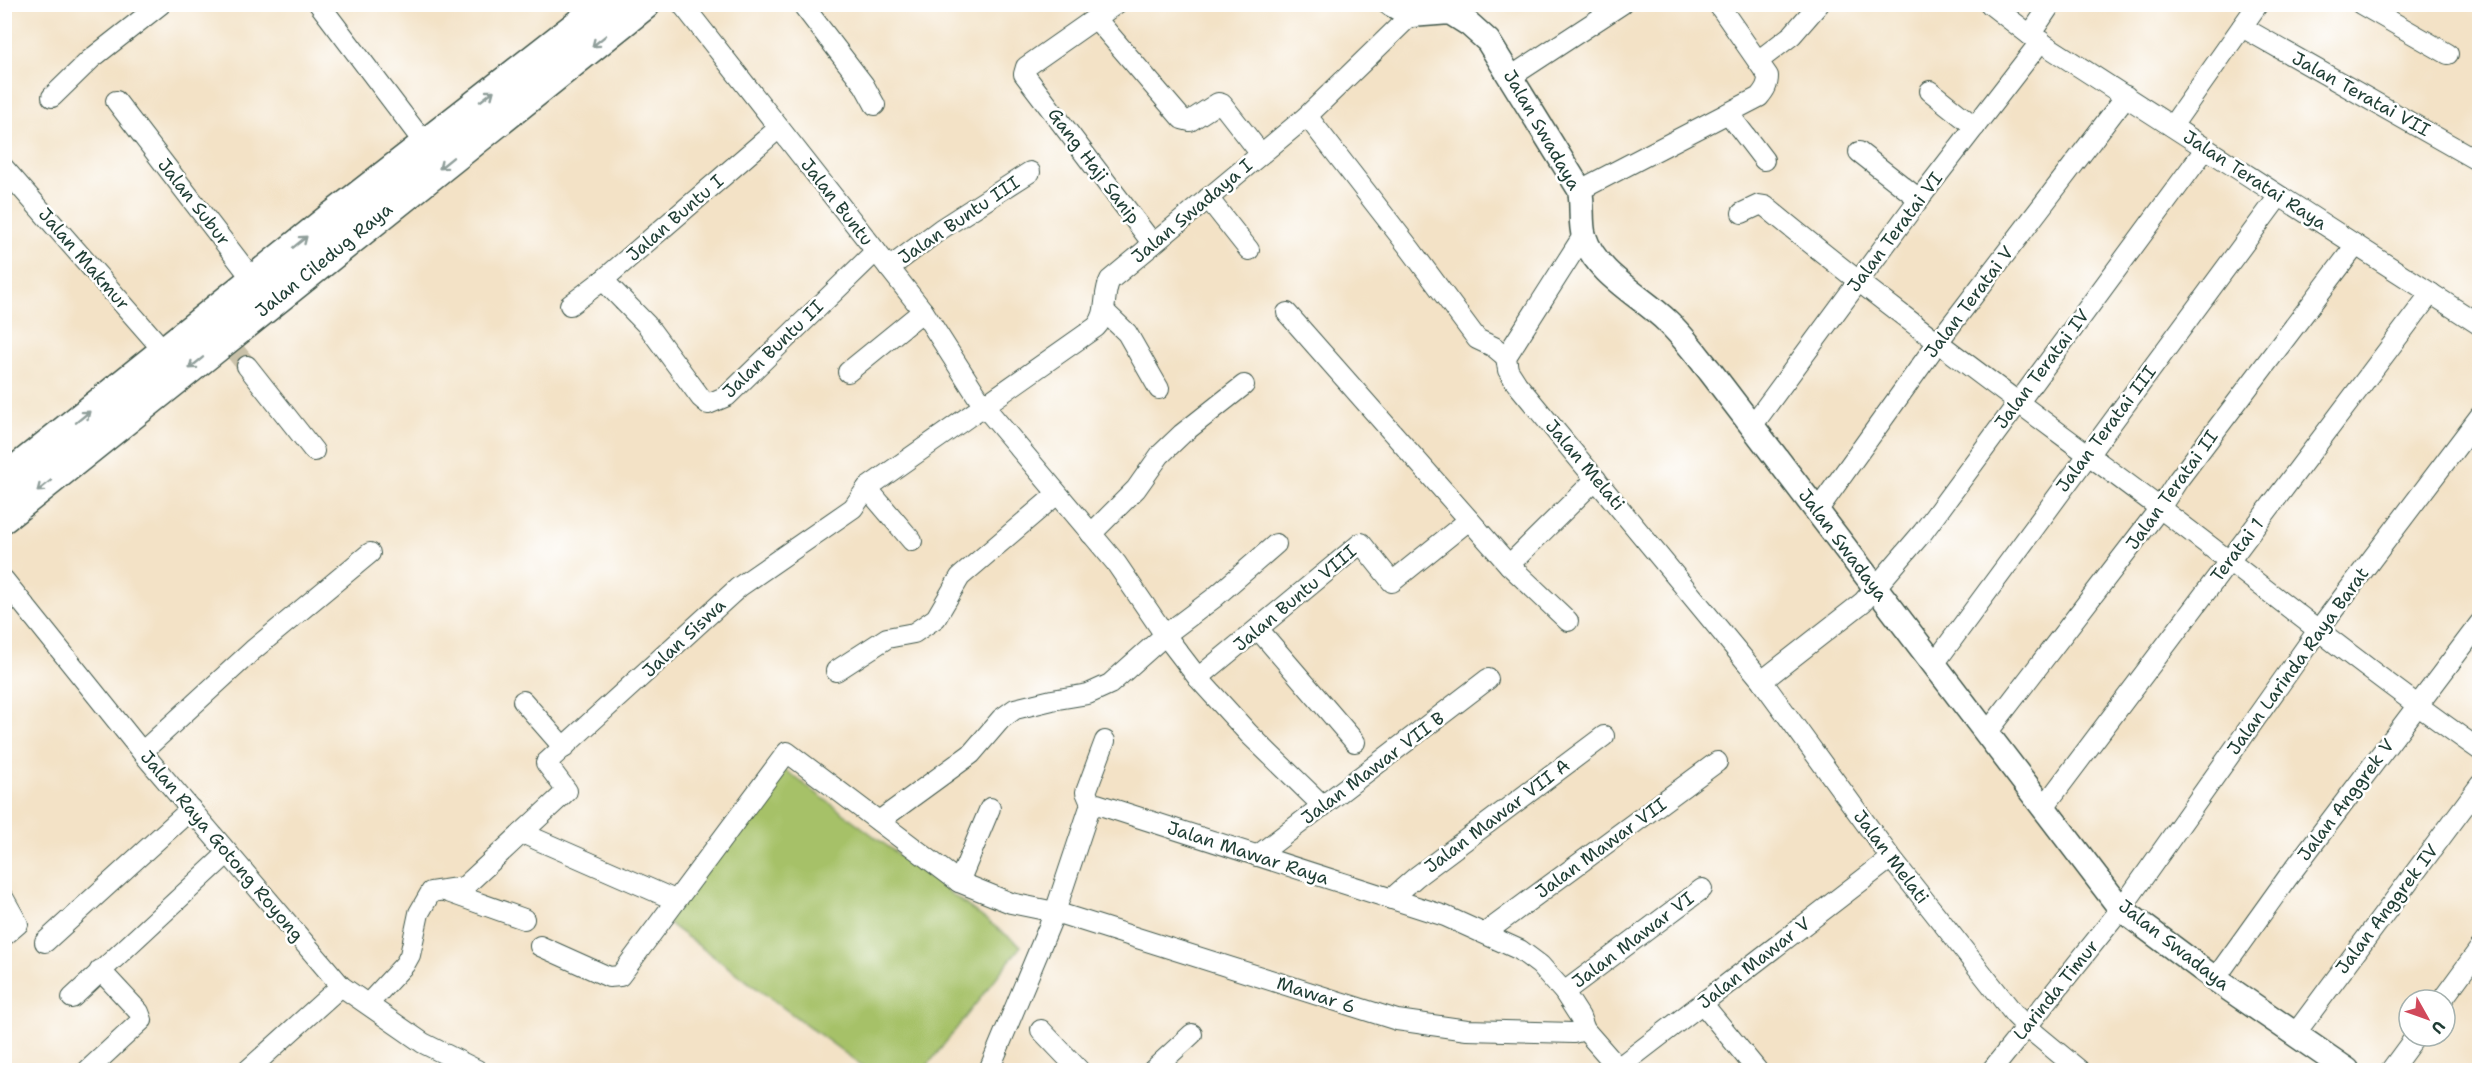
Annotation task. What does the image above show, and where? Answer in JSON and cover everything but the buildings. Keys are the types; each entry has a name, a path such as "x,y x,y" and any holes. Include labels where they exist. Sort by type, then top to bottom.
{"main road":[{"name":"Jalan Ciledug Raya","path":"4,517 236,352 281,295 347,223 425,144 605,4"},
{"name":"Jalan Ciledug Raya","path":"4,480 263,271 347,223 645,4"},
{"path":"263,271 281,295"}],"street":[{"path":"52,97 91,59 161,4"},
{"path":"319,4 425,144"},
{"name":"Jalan Buntu","path":"682,4 923,312 983,405 1116,563 1165,635 1198,678 1250,734 1323,806"},
{"path":"802,4 864,85 875,105"},
{"path":"1116,4 1096,20 1182,119 1190,122 1218,103 1222,104 1261,154"},
{"path":"1512,76 1622,4"},
{"path":"1580,190 1759,97 1765,90 1768,76 1718,4"},
{"path":"1758,61 1792,35 1819,4"},
{"name":"Jalan Teratai Raya","path":"1990,4 2036,38 2480,325"},
{"name":"Jalan Teratai VI","path":"1752,426 1857,282 1975,127 2036,38 2051,4"},
{"path":"2172,126 2258,4"},
{"path":"2361,4 2448,54"},
{"name":"Jalan Swadaya","path":"1401,10 1450,12 1469,24 1488,41 1512,76 1580,190 1583,206 1583,236 1595,257 1617,281 1667,321 1710,371 2121,909 2215,979 2347,1071"},
{"name":"Jalan Swadaya I","path":"983,405 1096,327 1104,317 1107,286 1110,280 1307,116 1401,10"},
{"name":"Gang Haji Sanip","path":"1096,20 1026,67 1024,74 1153,244"},
{"name":"Jalan Teratai VII","path":"2242,27 2480,162"},
{"path":"1930,91 1975,127"},
{"name":"Jalan Teratai V","path":"1817,511 1938,342 2126,96"},
{"name":"Jalan Subur","path":"116,101 263,271"},
{"path":"1728,113 1764,160"},
{"path":"1307,116 1477,339 1494,347 1506,357 1583,236"},
{"name":"Jalan Buntu I","path":"570,305 603,280 779,128"},
{"name":"Jalan Teratai IV","path":"1876,588 1923,532 2206,148"},
{"path":"1859,152 1919,199"},
{"name":"Jalan Makmur","path":"4,168 164,351"},
{"name":"Jalan Buntu III","path":"889,268 941,229 1030,172"},
{"name":"Jalan Teratai III","path":"1934,664 2279,195"},
{"path":"1208,198 1249,250"},
{"path":"1742,213 1759,205 1765,206 1857,282 2229,560 2416,706 2480,750"},
{"name":"Jalan Teratai II","path":"1987,733 2160,508 2178,480 2356,245"},
{"name":"Jalan Buntu II","path":"603,280 647,325 701,398 708,404 727,396 876,251"},
{"name":"Teratai 1","path":"2044,807 2431,293"},
{"path":"1104,311 1127,333 1159,388"},
{"path":"848,372 923,312"},
{"path":"1287,313 1509,565 1568,621"},
{"path":"236,352 314,452"},
{"name":"Jalan Melati","path":"1506,357 1508,370 1518,384 1762,681 1891,858 2026,1027 2079,1071"},
{"path":"1091,534 1136,489 1160,455 1244,385"},
{"name":"Jalan Siswa","path":"368,1004 405,964 410,955 419,913 431,891 464,887 567,791 546,763 739,587 853,508 867,488 983,405"},
{"name":"Jalan Larinda Raya Barat","path":"2121,909 2319,629 2480,416"},
{"path":"1509,565 1596,479"},
{"path":"867,488 912,541"},
{"path":"836,671 887,638 914,633 936,618 960,577 1057,494"},
{"name":"Jalan Buntu VIII","path":"1198,678 1361,543 1392,582 1469,520"},
{"path":"879,820 971,754 1001,719 1015,710 1052,700 1088,694 1110,684 1165,635 1214,598 1276,544"},
{"path":"142,752 253,650 370,553"},
{"name":"Jalan Raya Gotong Royong","path":"4,580 142,752 341,986 423,1043 448,1065 477,1071"},
{"path":"1762,681 1876,588"},
{"name":"Jalan Anggrek V","path":"2215,979 2480,623"},
{"path":"1258,629 1355,742"},
{"name":"Jalan Mawar VII B","path":"1257,856 1488,679"},
{"path":"523,701 564,748"},
{"name":"Jalan Mawar VII A","path":"1391,898 1604,736"},
{"path":"989,1071 1055,912 1092,806 1086,792 1105,741"},
{"name":"Mawar 6","path":"675,900 787,752 959,882 1011,903 1055,912 1396,1020 1467,1030 1573,1033 1585,1030"},
{"name":"Jalan Mawar VII","path":"1485,933 1717,762"},
{"name":"Jalan Anggrek IV","path":"2295,1034 2480,785"},
{"name":"Jalan Mawar Raya","path":"1092,806 1097,804 1445,916 1520,950 1540,965 1564,992 1580,1017 1585,1030 1619,1069"},
{"path":"959,882 990,808"},
{"path":"45,942 191,809"},
{"path":"522,833 675,900 616,978 540,946"},
{"path":"72,998 228,853"},
{"name":"Jalan Mawar V","path":"1619,1069 1891,858"},
{"name":"Jalan Mawar VI","path":"1564,992 1702,889"},
{"path":"445,891 524,919"},
{"path":"4,936 18,924 5,900"},
{"name":"Larinda Timur","path":"1992,1071 2121,909"},
{"path":"2451,988 2480,948"},
{"path":"88,1071 142,1020 139,1012 100,970"},
{"path":"248,1071 341,986"},
{"path":"1702,1003 1757,1071"},
{"path":"1041,1030 1079,1071"},
{"path":"1153,1071 1192,1034"},
{"path":"2391,1071 2407,1048"}],"green space":[{"path":"780,766 1021,946 924,1070 868,1070 664,920"}],"tunnel":[{"path":"235,351 247,366"}]}
